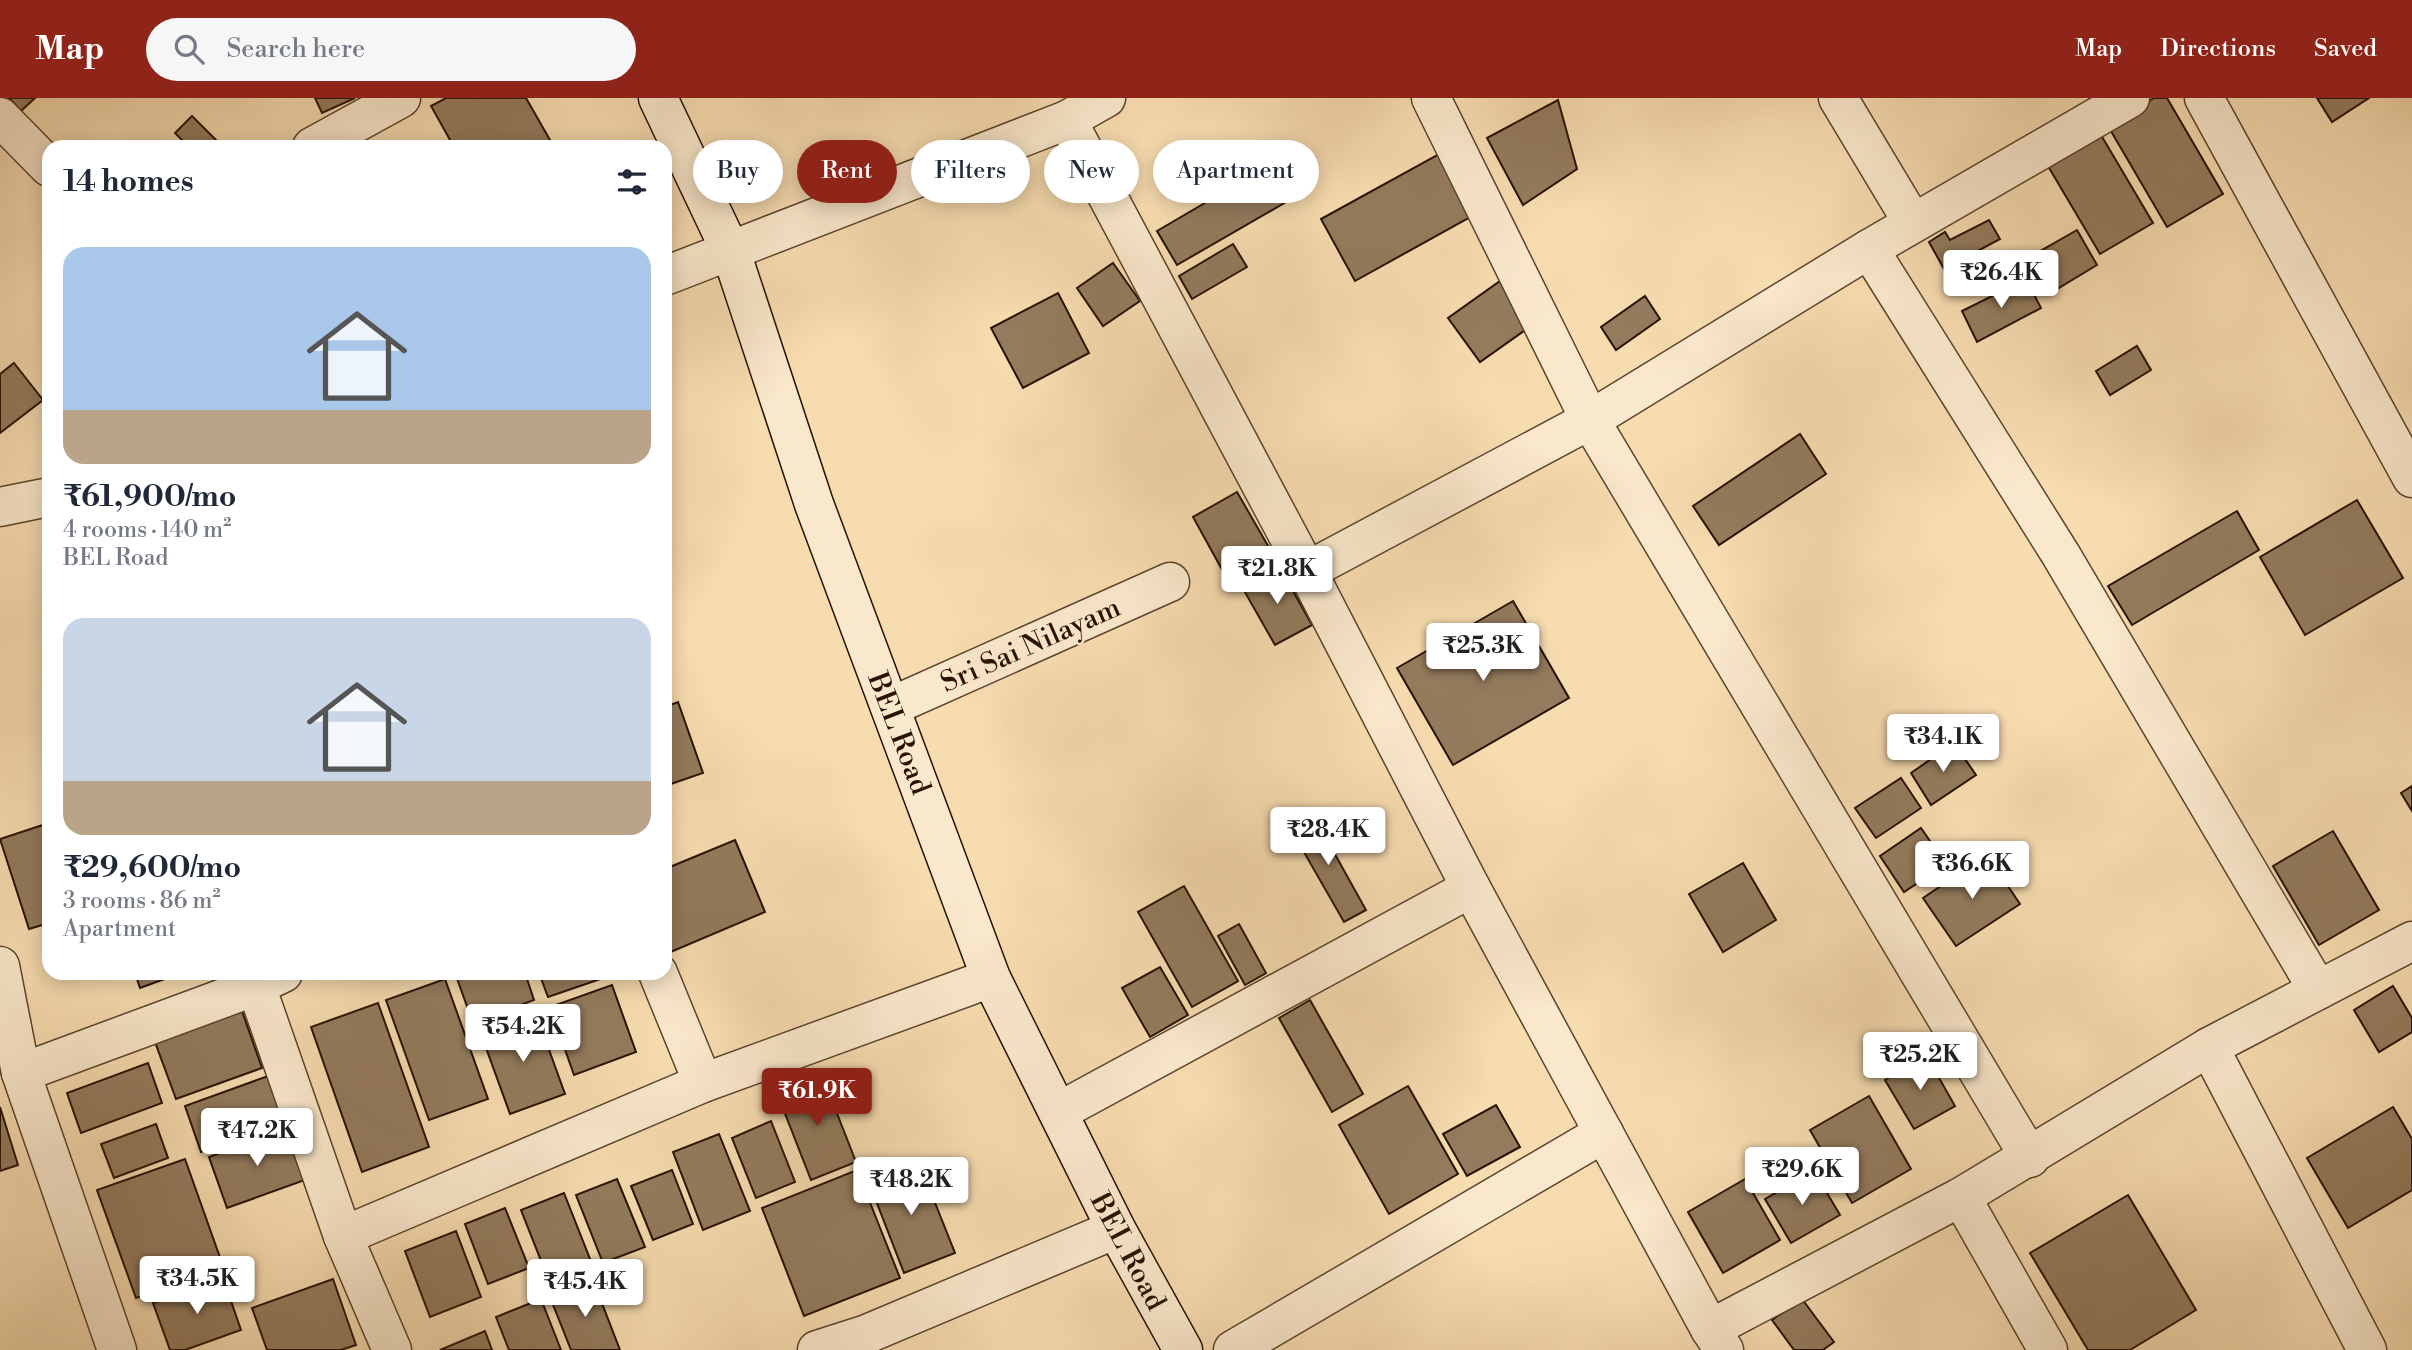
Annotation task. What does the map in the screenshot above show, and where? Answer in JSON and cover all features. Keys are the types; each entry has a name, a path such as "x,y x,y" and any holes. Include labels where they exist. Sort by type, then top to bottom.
{"street":[{"path":"326,140 401,98"},
{"name":"BEL Road","path":"659,98 731,252 814,504 991,978 1116,1229 1183,1350"},
{"path":"672,273 1067,120 1106,98"},
{"path":"1431,98 1590,420 2030,1158"},
{"path":"1838,98 1913,223"},
{"path":"1307,571 1590,420 1869,249 2130,98"},
{"path":"2204,98 2412,478"},
{"path":"0,117 42,160"},
{"path":"1067,120 1307,571 1471,888 1717,1340 2030,1158 2209,1047 2412,941"},
{"path":"1869,249 2061,555 2318,990"},
{"path":"0,507 42,498"},
{"name":"Sri Sai Nilayam","path":"890,707 1170,582"},
{"path":"1058,1112 1471,888"},
{"path":"0,967 21,1073 117,1350"},
{"path":"343,1236 703,1083 991,978"},
{"path":"21,1073 267,980"},
{"path":"270,980 343,1236 392,1350"},
{"path":"661,980 703,1083"},
{"path":"2209,1047 2367,1350"},
{"path":"1233,1350 1604,1133"},
{"path":"1961,1197 2048,1350"},
{"path":"817,1350 871,1342 1116,1229"}],"building":[{"path":"9,98 35,98 21,111"},
{"path":"315,98 355,98 322,113"},
{"path":"446,98 526,98 550,140 450,140 431,106"},
{"path":"2154,98 2167,98 2223,194 2167,227 2108,126"},
{"path":"2317,98 2369,98 2332,122"},
{"path":"1558,100 1577,169 1523,205 1487,138"},
{"path":"192,116 216,140 182,140 175,133"},
{"path":"2098,130 2153,223 2100,254 2045,161"},
{"path":"1439,154 1472,216 1355,281 1321,219"},
{"path":"1205,203 1284,203 1177,265 1157,231"},
{"path":"1989,220 2000,239 1944,269 1929,242 1945,232 1950,240"},
{"path":"2077,230 2097,265 2057,289 2037,253"},
{"path":"1233,244 1247,267 1192,299 1179,276"},
{"path":"1113,263 1140,301 1103,326 1077,288"},
{"path":"2026,279 2041,308 1977,342 1962,311"},
{"path":"1500,281 1531,326 1480,362 1448,318"},
{"path":"1058,293 1089,353 1023,388 991,328"},
{"path":"1645,296 1660,319 1616,350 1601,327"},
{"path":"2137,346 2151,370 2110,395 2096,371"},
{"path":"14,363 42,401 0,433 0,374"},
{"path":"1800,434 1826,474 1719,545 1693,506"},
{"path":"1237,492 1275,558 1230,584 1193,517"},
{"path":"2357,500 2403,578 2305,635 2260,557"},
{"path":"2237,511 2259,550 2132,625 2108,586"},
{"path":"1279,566 1312,625 1275,645 1242,587"},
{"path":"1513,601 1569,698 1453,765 1397,668"},
{"path":"678,702 703,773 672,784 672,704"},
{"path":"1954,743 1976,775 1931,805 1911,773"},
{"path":"1901,778 1921,808 1876,838 1855,808"},
{"path":"2412,786 2412,811 2401,793"},
{"path":"1312,813 1366,910 1344,922 1289,826"},
{"path":"42,825 42,925 29,929 0,839"},
{"path":"1921,828 1946,864 1904,892 1880,856"},
{"path":"2333,831 2379,910 2319,945 2273,866"},
{"path":"735,840 765,912 672,951 672,866"},
{"path":"1987,855 2020,904 1956,946 1923,898"},
{"path":"1743,863 1776,920 1723,952 1689,894"},
{"path":"1184,886 1238,981 1192,1007 1138,912"},
{"path":"1239,924 1266,973 1245,985 1218,936"},
{"path":"1160,967 1188,1015 1150,1037 1122,988"},
{"path":"137,980 162,980 140,988"},
{"path":"445,980 488,1099 429,1120 386,1000"},
{"path":"458,980 527,980 534,1000 473,1023"},
{"path":"542,980 598,980 548,997"},
{"path":"612,985 636,1052 574,1075 550,1007"},
{"path":"2393,986 2412,1018 2412,1032 2379,1052 2354,1010"},
{"path":"1310,1000 1363,1094 1332,1112 1279,1018"},
{"path":"378,1003 429,1147 362,1172 311,1027"},
{"path":"242,1011 262,1068 176,1099 155,1042"},
{"path":"536,1014 565,1094 510,1114 481,1034"},
{"path":"1926,1055 1955,1106 1914,1129 1885,1080"},
{"path":"148,1063 162,1103 81,1133 67,1093"},
{"path":"822,1075 856,1162 811,1180 777,1093"},
{"path":"268,1076 284,1122 201,1152 185,1106"},
{"path":"1408,1086 1458,1174 1389,1214 1339,1125"},
{"path":"1869,1096 1911,1169 1852,1203 1810,1130"},
{"path":"1496,1105 1520,1147 1467,1176 1443,1134"},
{"path":"0,1107 18,1165 0,1171"},
{"path":"2393,1107 2412,1139 2412,1190 2348,1228 2307,1158"},
{"path":"771,1121 795,1182 756,1198 732,1138"},
{"path":"156,1124 168,1158 114,1178 101,1144"},
{"path":"287,1128 305,1180 227,1208 209,1157"},
{"path":"719,1134 750,1211 703,1230 673,1152"},
{"path":"185,1159 223,1266 136,1298 97,1190"},
{"path":"918,1160 955,1253 904,1273 868,1180"},
{"path":"672,1170 693,1224 653,1240 631,1186"},
{"path":"857,1170 900,1278 804,1316 762,1208"},
{"path":"1814,1171 1840,1215 1791,1243 1765,1199"},
{"path":"617,1179 645,1247 603,1263 576,1195"},
{"path":"1745,1179 1780,1240 1723,1273 1688,1212"},
{"path":"564,1193 592,1264 549,1281 521,1210"},
{"path":"2128,1195 2196,1310 2130,1350 2088,1350 2030,1253"},
{"path":"505,1208 529,1268 488,1284 465,1224"},
{"path":"456,1231 481,1297 430,1317 405,1251"},
{"path":"223,1278 241,1330 185,1350 170,1350 153,1303"},
{"path":"333,1279 356,1345 341,1350 267,1350 252,1308"},
{"path":"593,1280 620,1350 571,1350 550,1297"},
{"path":"541,1299 561,1350 509,1350 496,1317"},
{"path":"1802,1299 1834,1342 1823,1350 1794,1350 1772,1320"},
{"path":"485,1331 492,1350 440,1350"}]}
